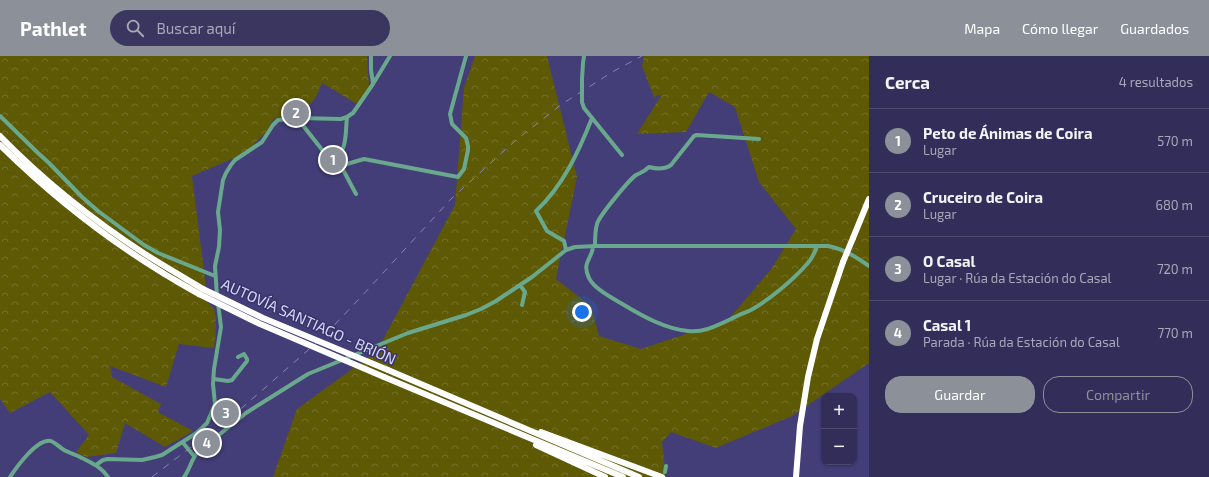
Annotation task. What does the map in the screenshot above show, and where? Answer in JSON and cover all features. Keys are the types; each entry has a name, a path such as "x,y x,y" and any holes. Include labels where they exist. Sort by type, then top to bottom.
{"highway":[{"name":"AUTOVÍA SANTIAGO - BRIÓN","path":"0,136 40,174 90,216 201,292 260,324 623,477"},
{"name":"AUTOVÍA SANTIAGO - BRIÓN","path":"0,145 43,186 87,222 169,278 639,477"},
{"path":"795,477 802,411 817,339 843,262 869,199"},
{"path":"510,423 519,423 663,474"},
{"path":"514,432 528,441 605,477"}],"street":[{"path":"371,56 373,84"},
{"path":"96,465 103,460 108,459 142,460 162,455 183,443 202,428 210,416 215,404 214,369 221,327 215,276 220,230 218,212 223,180 235,160 262,142 276,122 281,119 342,119 353,113 390,56"},
{"path":"341,166 364,159 458,177 466,163 468,146 466,138 452,124 450,114 466,56"},
{"path":"584,56 582,63 582,102 584,108 622,155"},
{"path":"0,116 98,211 144,245 158,253 215,276"},
{"path":"334,162 344,147 347,117"},
{"path":"298,118 327,156 341,166 356,194"},
{"path":"566,250 564,240 547,231 536,210 547,201 564,178 592,118"},
{"path":"759,139 697,135 694,136 667,168 649,167 644,172 636,176 623,189 599,219 595,232 594,246 586,264 589,277 593,283 614,299 654,321 674,328 689,331 700,331 716,326 750,310 764,301 789,282 808,264 817,246"},
{"path":"184,477 190,468 194,456 227,428 246,413 308,374 408,333 451,320 496,301 532,277 566,250 575,247 817,246 837,248 869,266"},
{"path":"520,284 525,292 522,305"},
{"path":"214,379 230,381 234,379 247,361 244,354 238,357"},
{"path":"10,477 19,463 32,450 47,441 54,443 64,450 96,465 106,473 108,477"},
{"path":"183,443 194,456"},
{"path":"663,474 666,466"}],"green space":[{"path":"0,56 367,56 369,87 357,104 322,83 318,93 310,105 295,112 295,117 278,117 274,119 266,132 251,147 234,158 192,176 208,303 214,308 215,313 216,328 214,348 179,344 166,387 110,366 112,377 161,404 158,412 193,431 165,447 125,423 116,453 86,457 76,452 89,435 50,392 10,413 0,399"},
{"path":"475,56 547,56 577,177 556,279 591,306 599,336 641,349 728,320 772,268 796,229 759,182 735,107 709,92 686,132 637,134 662,94 654,97 642,66 644,56 869,56 869,363 825,393 821,393 821,396 792,416 716,448 671,432 662,442 666,477 273,477 297,409 377,351 455,205 464,88"}],"railway":[{"path":"152,477 243,407 322,338 451,199 515,141 562,104 614,71 642,56"}],"place":[{"name":"Cruceiro de Coira","path":"296,113"},
{"name":"Peto de Ánimas de Coira","path":"333,160"},
{"name":"O Casal","path":"226,413"},
{"name":"Casal 1","path":"207,443"}]}
